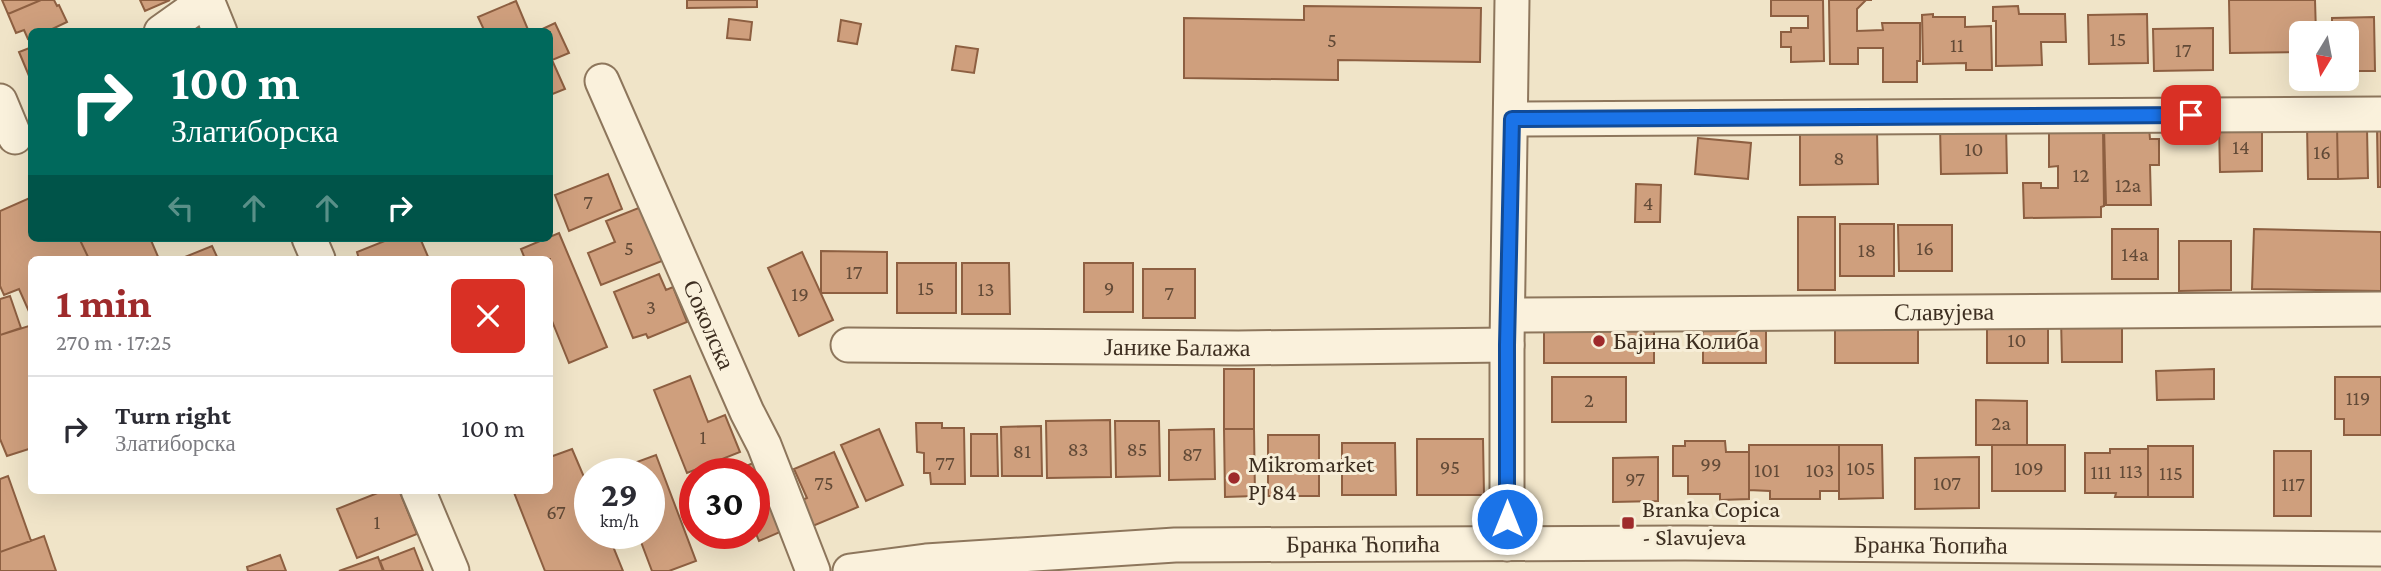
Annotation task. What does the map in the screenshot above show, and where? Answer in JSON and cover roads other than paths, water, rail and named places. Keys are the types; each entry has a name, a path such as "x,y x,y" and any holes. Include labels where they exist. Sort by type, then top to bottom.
{"street":[{"path":"167,28 207,0 218,28"},
{"path":"1507,544 1512,0"},
{"name":"Соколска","path":"602,81 747,412 764,445 813,571"},
{"path":"0,101 16,137"},
{"path":"1512,119 2381,114"},
{"name":"Славујева","path":"1507,330 2381,309"},
{"name":"Јанике Балажа","path":"848,345 1238,348 1507,330"},
{"path":"420,494 453,571"},
{"name":"Бранка Ћопића","path":"850,571 1181,558 1445,558 1507,544 2181,559 2381,549"}],"place":[{"name":"Бајина Колиба","path":"1599,341"},
{"name":"Mikromarket PJ 84","path":"1234,478"},
{"name":"Branka Copica - Slavujeva","path":"1628,523"}]}
